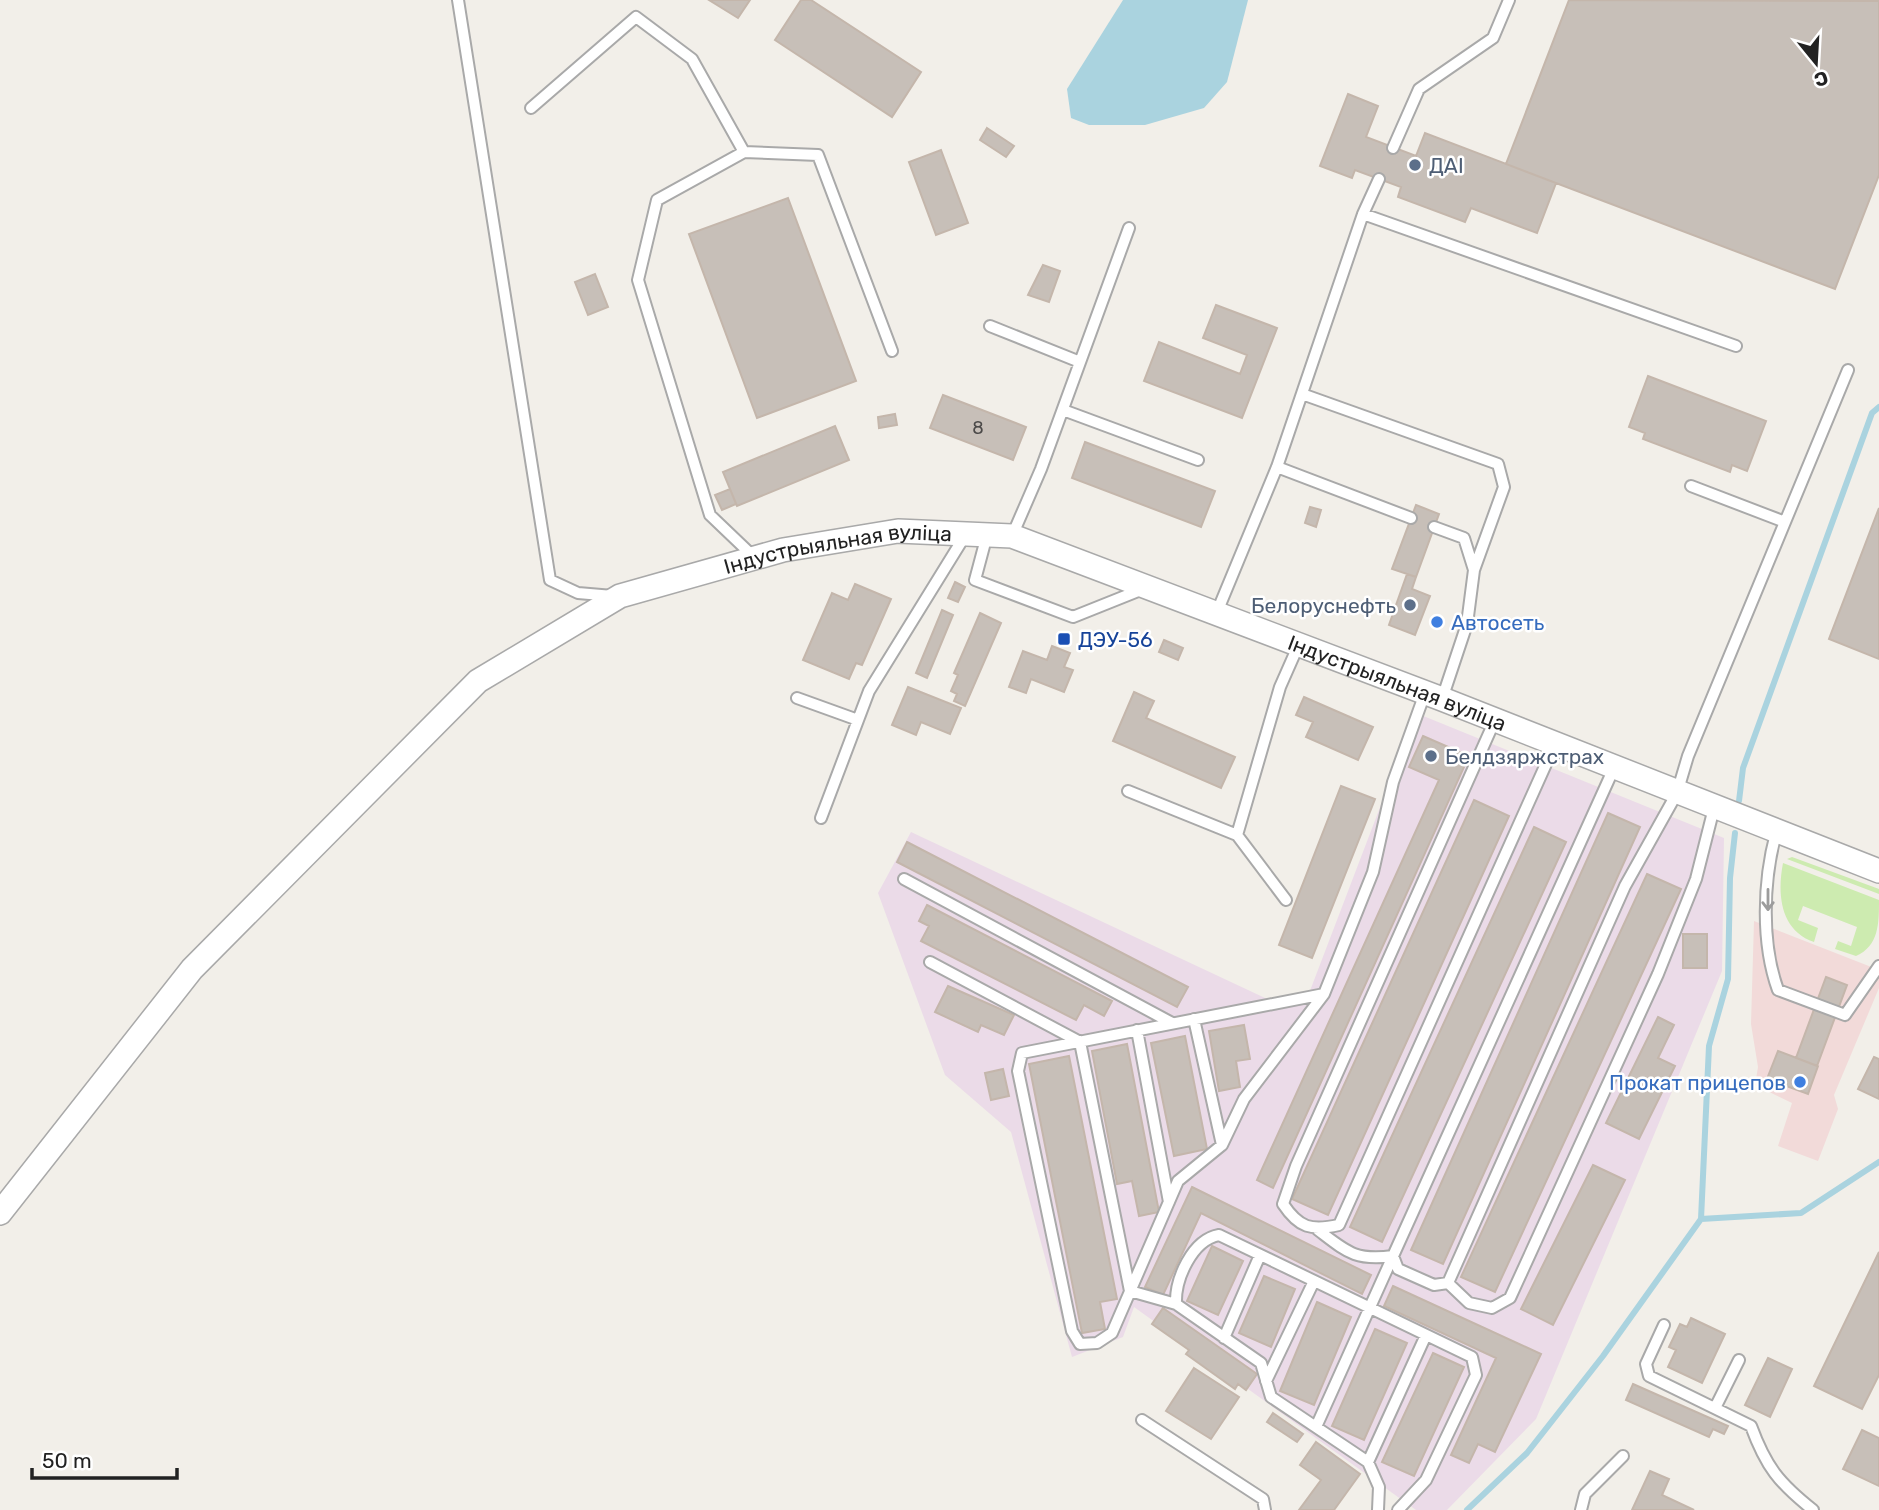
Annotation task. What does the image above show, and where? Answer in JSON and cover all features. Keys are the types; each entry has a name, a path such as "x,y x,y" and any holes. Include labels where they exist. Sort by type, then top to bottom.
{"street":[{"name":"Індустрыяльная вуліца","path":"0,1213 192,969 478,681 620,596 783,550 898,531 1012,536 1217,612 1776,833 1879,871"}],"lane":[{"path":"458,0 550,580 578,593 620,596"},
{"path":"1393,148 1419,89 1493,38 1509,0"},
{"path":"531,108 636,17 692,59 744,152"},
{"path":"755,558 710,515 638,280 657,200 744,152 818,155 892,351"},
{"path":"1217,612 1277,467 1363,214 1379,179"},
{"path":"1363,214 1736,346"},
{"path":"1012,536 1063,410 1129,228"},
{"path":"990,326 1080,362"},
{"path":"1448,1283 1625,886 1677,793 1688,757 1848,370"},
{"path":"1301,394 1498,464 1504,487 1474,570 1466,624 1393,782 1373,872 1324,994 1244,1099 1222,1145 1178,1181 1112,1333 1097,1343 1080,1344 1072,1331 1018,1071 1023,1053 1324,994"},
{"path":"1063,410 1198,460"},
{"path":"1277,467 1411,518"},
{"path":"1691,486 1785,522"},
{"path":"1434,527 1464,538 1474,570"},
{"path":"976,534 975,580 1073,617 1149,587"},
{"path":"821,818 869,691 976,534"},
{"path":"1237,835 1280,687 1299,644"},
{"path":"797,698 858,720"},
{"path":"1393,1256 1369,1259 1348,1252 1318,1230 1294,1221 1283,1204 1495,720"},
{"path":"1318,1230 1339,1225 1555,744"},
{"path":"1316,1427 1614,768"},
{"path":"1128,791 1237,835 1286,900"},
{"path":"1448,1283 1469,1303 1492,1308 1510,1298 1658,974 1696,879 1714,808"},
{"path":"1776,833 1768,862 1768,962 1778,990 1845,1015 1879,966"},
{"path":"904,879 1172,1023"},
{"path":"930,962 1080,1042"},
{"path":"1194,1019 1222,1145"},
{"path":"1137,1030 1169,1202"},
{"path":"1080,1042 1130,1291"},
{"path":"1176,1304 1176,1291 1195,1249 1205,1237 1219,1235 1472,1357 1476,1375 1426,1480 1398,1510"},
{"path":"1224,1338 1260,1255"},
{"path":"1393,1256 1398,1269 1434,1285 1448,1283"},
{"path":"1266,1381 1314,1281"},
{"path":"1130,1291 1176,1304 1261,1363 1271,1396 1368,1462 1380,1487 1378,1510"},
{"path":"1664,1325 1646,1364 1649,1376 1751,1426 1763,1461 1790,1492 1812,1510"},
{"path":"1368,1462 1426,1335"},
{"path":"1715,1408 1739,1360"},
{"path":"1142,1420 1263,1499 1265,1510"},
{"path":"1581,1510 1585,1494 1623,1455"}],"shaded area":[{"path":"1416,713 1724,838 1722,971 1536,1419 1447,1510 1416,1510 1134,1307 1123,1337 1072,1357 1011,1132 945,1075 878,893 911,832 1276,1003 1308,996"},
{"path":"1754,921 1879,970 1879,988 1834,1095 1838,1109 1818,1161 1778,1146 1792,1103 1755,1085 1758,1067 1751,1024"}],"green space":[{"path":"1792,857 1879,889 1879,894 1787,859"},
{"path":"1783,863 1879,900 1876,933 1864,952 1856,956 1835,949 1838,941 1851,946 1857,927 1803,906 1798,920 1818,928 1814,942 1794,929 1781,898"}],"water":[{"path":"1123,0 1248,0 1227,82 1204,108 1145,125 1089,125 1071,118 1067,89"}],"building":[{"path":"709,0 750,0 738,18"},
{"path":"801,0 811,0 921,72 892,117 775,40"},
{"path":"1569,0 1879,1 1879,175 1835,289 1506,164"},
{"name":"ДАІ","path":"1348,94 1378,106 1366,137 1416,156 1425,133 1556,183 1537,233 1471,208 1465,222 1398,197 1401,187 1355,170 1352,178 1320,166"},
{"path":"987,128 1014,146 1006,157 980,140"},
{"path":"941,150 968,223 936,235 909,162"},
{"path":"788,198 856,381 757,418 689,234"},
{"path":"1043,265 1060,271 1049,302 1028,295"},
{"path":"595,274 608,307 588,315 575,282"},
{"path":"1216,305 1277,328 1242,418 1144,381 1159,342 1240,374 1247,355 1203,338"},
{"path":"1648,376 1766,421 1747,471 1732,465 1730,472 1643,439 1645,433 1629,427"},
{"path":"943,395 1026,427 1013,460 930,428"},
{"path":"895,414 897,425 879,428 878,417"},
{"path":"835,426 849,460 737,506 723,472"},
{"path":"1085,442 1215,491 1201,527 1072,478"},
{"path":"730,489 736,504 722,510 715,495"},
{"path":"1416,505 1439,514 1416,577 1392,569"},
{"path":"1310,507 1321,510 1316,527 1305,523"},
{"path":"1879,508 1879,659 1829,639"},
{"path":"1407,574 1416,577 1412,589 1430,596 1415,635 1389,625"},
{"path":"955,582 965,587 958,602 948,598"},
{"path":"855,584 891,599 862,665 856,663 849,679 803,660 832,593 848,600"},
{"path":"942,610 953,615 927,678 916,673"},
{"path":"980,613 1001,623 965,706 954,701 957,694 951,691 958,675 954,673"},
{"path":"1164,640 1183,648 1178,660 1159,652"},
{"path":"1052,646 1070,653 1064,667 1073,670 1064,692 1031,679 1026,693 1009,687 1023,651 1047,660"},
{"path":"908,687 961,708 950,734 921,722 916,735 892,725"},
{"path":"1134,692 1154,701 1146,718 1235,757 1221,788 1113,741"},
{"path":"1304,697 1373,727 1358,760 1306,737 1313,722 1296,715"},
{"path":"1423,736 1469,756 1273,1188 1257,1180 1439,780 1409,767"},
{"path":"1341,786 1375,799 1312,958 1279,945"},
{"path":"1474,800 1509,816 1328,1215 1292,1199"},
{"path":"1608,813 1640,827 1443,1264 1411,1250"},
{"path":"1534,827 1566,842 1382,1242 1350,1227"},
{"path":"907,842 1188,987 1177,1007 897,862"},
{"path":"1647,874 1681,889 1495,1292 1461,1277"},
{"path":"927,905 1112,1001 1104,1016 1084,1005 1076,1020 921,941 929,926 919,921"},
{"path":"1683,934 1707,934 1707,968 1683,968"},
{"path":"1826,977 1847,985 1817,1066 1796,1058"},
{"path":"948,986 1014,1015 1004,1035 981,1025 978,1032 935,1012"},
{"path":"1658,1017 1674,1025 1658,1058 1675,1066 1639,1139 1606,1123"},
{"path":"1244,1025 1250,1059 1236,1061 1240,1087 1219,1091 1209,1031"},
{"path":"1185,1036 1207,1149 1174,1156 1151,1043"},
{"path":"1127,1044 1159,1212 1139,1216 1132,1181 1117,1184 1092,1051"},
{"path":"1778,1051 1818,1066 1808,1094 1767,1079"},
{"path":"1069,1056 1117,1299 1100,1302 1105,1329 1082,1333 1029,1064"},
{"path":"1874,1057 1879,1059 1879,1099 1858,1089"},
{"path":"1003,1069 1009,1096 991,1100 985,1073"},
{"path":"1593,1165 1625,1180 1553,1325 1521,1309"},
{"path":"1192,1187 1371,1275 1362,1294 1201,1213 1163,1295 1145,1287"},
{"path":"1212,1246 1243,1261 1218,1315 1187,1301"},
{"path":"1879,1252 1879,1375 1862,1409 1814,1386"},
{"path":"1264,1276 1295,1289 1271,1347 1239,1333"},
{"path":"1393,1286 1541,1354 1495,1452 1478,1444 1469,1463 1451,1455 1496,1358 1384,1306"},
{"path":"1317,1302 1351,1317 1314,1405 1280,1391"},
{"path":"1163,1308 1257,1374 1246,1390 1238,1384 1235,1389 1186,1354 1189,1350 1152,1324"},
{"path":"1691,1318 1725,1334 1702,1383 1668,1367 1676,1350 1669,1347 1680,1324 1687,1327"},
{"path":"1375,1329 1407,1343 1364,1440 1332,1426"},
{"path":"1433,1353 1464,1367 1414,1476 1382,1462"},
{"path":"1768,1358 1792,1369 1770,1417 1745,1405"},
{"path":"1194,1368 1239,1397 1211,1439 1166,1411"},
{"path":"1633,1384 1728,1426 1724,1434 1713,1429 1709,1437 1626,1400"},
{"path":"1273,1413 1303,1434 1297,1442 1267,1422"},
{"path":"1862,1430 1879,1438 1879,1486 1843,1469"},
{"path":"1316,1442 1360,1474 1334,1510 1299,1510 1321,1480 1300,1465"},
{"path":"1650,1471 1669,1479 1662,1495 1694,1510 1632,1510"}],"waterway":[{"path":"1739,801 1743,768 1872,413 1879,407"},
{"path":"1467,1510 1527,1453 1603,1356 1701,1219 1709,1046 1728,979 1730,878 1735,833"},
{"path":"1701,1219 1801,1213 1879,1162"}],"place":[{"name":"ДАІ","path":"1415,165"},
{"name":"Белоруснефть","path":"1410,605"},
{"name":"Автосеть","path":"1437,622"},
{"name":"ДЭУ-56","path":"1064,639"},
{"name":"Белдзяржстрах","path":"1431,756"},
{"name":"Прокат прицепов","path":"1800,1082"}]}
